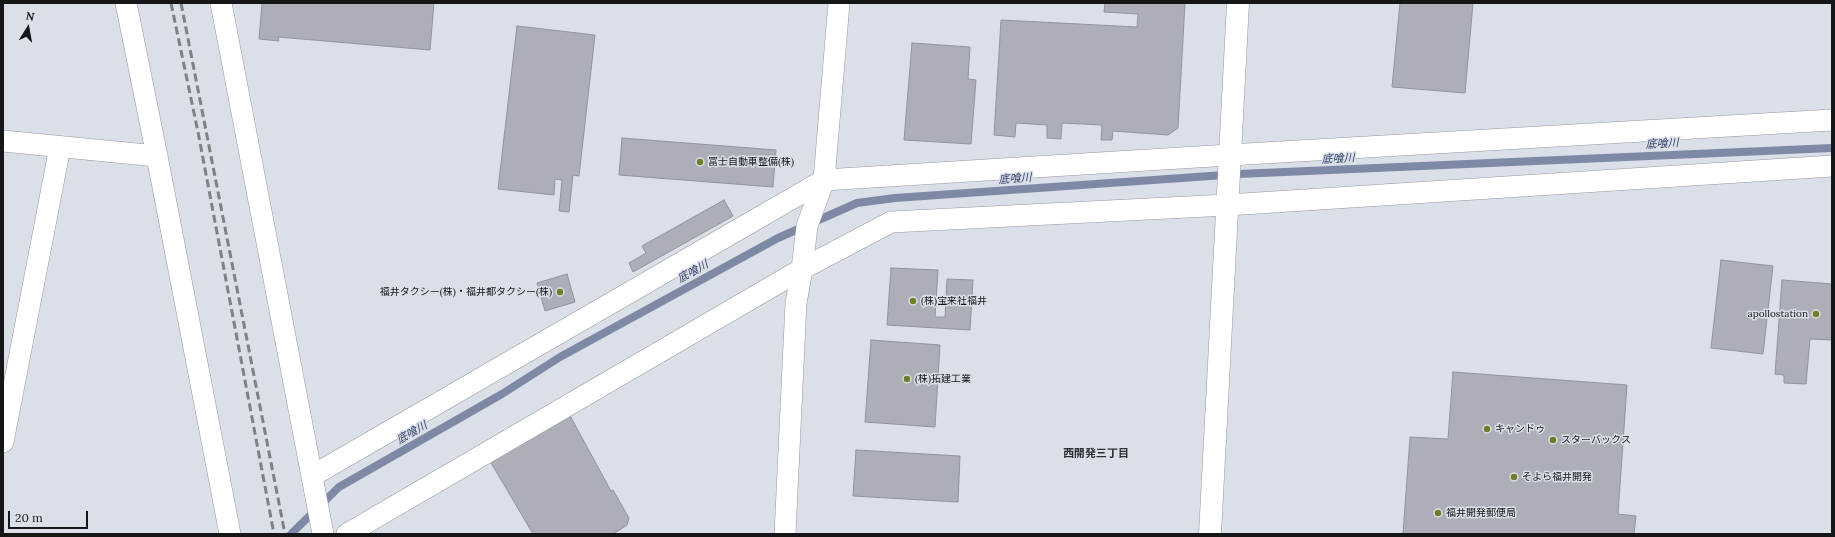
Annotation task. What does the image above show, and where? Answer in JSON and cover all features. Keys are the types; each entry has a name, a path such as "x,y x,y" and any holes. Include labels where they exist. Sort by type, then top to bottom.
{"street":[{"path":"126,3 230,534"},
{"path":"221,3 323,534"},
{"path":"785,534 796,303 807,226 824,180 839,3"},
{"path":"1210,534 1238,3"},
{"path":"312,476 824,180 1832,120"},
{"path":"3,141 157,156"},
{"path":"3,442 8,387 60,147"},
{"path":"346,534 802,269 891,222 1227,204 1832,166"}],"building":[{"path":"262,3 434,3 430,50 278,37 279,41 259,39"},
{"path":"1105,3 1185,3 1178,128 1168,135 1113,131 1112,140 1101,140 1102,125 1062,123 1061,139 1047,138 1047,125 1016,123 1015,137 994,135 1001,20 1137,27 1138,14 1104,12"},
{"path":"1400,3 1473,3 1465,93 1392,87"},
{"path":"517,26 595,35 579,176 573,175 569,212 559,211 562,180 555,179 554,195 498,189"},
{"path":"912,43 970,47 968,79 976,80 971,144 904,140"},
{"path":"622,138 776,150 773,187 619,175"},
{"path":"724,200 733,216 633,272 629,263 646,253 642,246"},
{"path":"1721,260 1773,266 1763,354 1711,348"},
{"path":"891,268 938,270 935,317 945,317 947,279 973,280 970,330 887,325"},
{"path":"567,274 575,302 545,311 537,283"},
{"path":"1782,280 1832,284 1832,340 1810,339 1806,384 1784,383 1784,375 1775,374"},
{"path":"871,340 940,345 935,427 865,422"},
{"name":"そよら福井開発","path":"1453,372 1627,385 1618,514 1636,516 1634,534 1403,534 1410,437 1448,439"},
{"path":"568,412 611,491 613,490 629,518 627,525 615,533 616,534 533,534 487,456"},
{"path":"856,450 960,456 958,502 853,496"}],"waterway":[{"name":"底喰川","path":"291,534 339,487 502,394 560,357 778,238 857,203 895,198 1239,174 1832,148"}],"railway":[{"path":"171,3 198,132 274,534"},
{"path":"181,3 285,534"}],"place":[{"name":"冨士自動車整備(株)","path":"700,162"},
{"name":"福井タクシー(株)・福井都タクシー(株)","path":"560,292"},
{"name":"(株)宝来社福井","path":"913,301"},
{"name":"apollostation","path":"1816,314"},
{"name":"(株)拓建工業","path":"907,379"},
{"name":"キャンドゥ","path":"1487,429"},
{"name":"スターバックス","path":"1553,440"},
{"name":"そよら福井開発","path":"1514,477"},
{"name":"福井開発郵便局","path":"1438,513"}],"district":[{"name":"西開発三丁目","path":"1096,454"}]}
